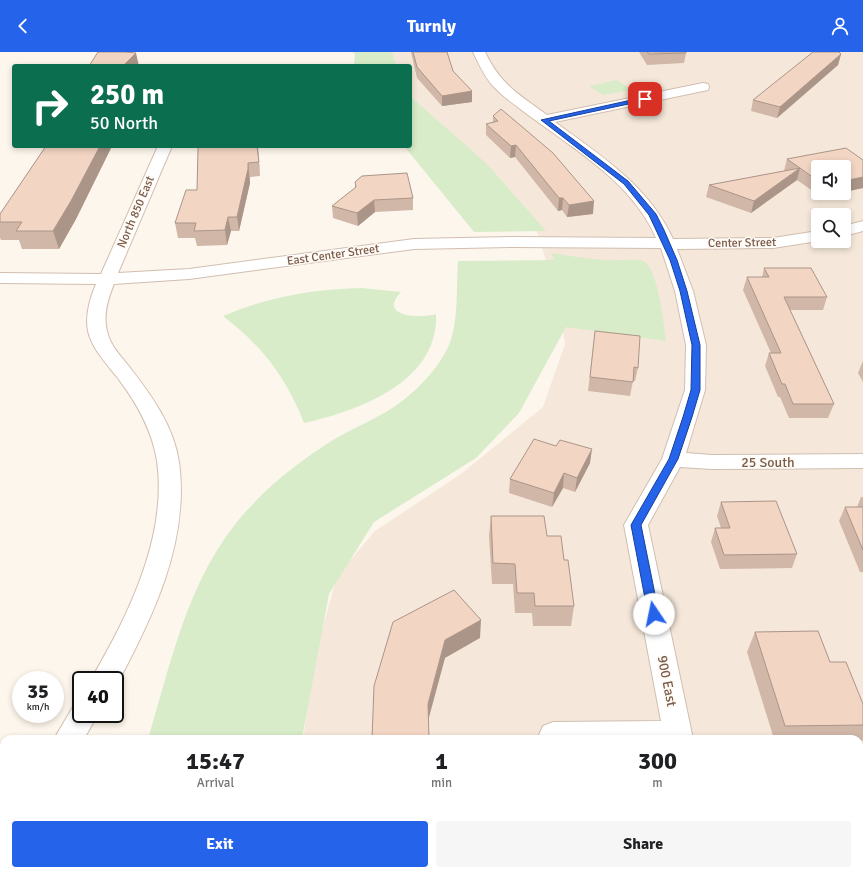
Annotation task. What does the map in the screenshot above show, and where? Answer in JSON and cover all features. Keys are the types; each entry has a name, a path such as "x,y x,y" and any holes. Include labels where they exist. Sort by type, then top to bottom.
{"street":[{"name":"900 East","path":"479,52 495,82 626,183 652,214 666,243 684,291 696,345 695,390 673,459 636,525 678,735"},
{"path":"544,120 703,87"},
{"name":"North 850 East","path":"110,671 137,621 150,588 160,555 166,524 169,491 165,448 159,430 137,391 102,343 97,330 96,316 98,304 108,279 164,148"},
{"path":"851,229 863,226"},
{"name":"Center Street","path":"666,243 774,243 811,237"},
{"name":"East Center Street","path":"0,278 108,279 189,274 414,244 514,242 666,243"},
{"name":"25 South","path":"673,459 712,462 863,461"},
{"path":"71,735 78,723"}],"shaded area":[{"path":"391,52 863,52 863,735 304,735 315,655 337,576 375,531 461,474 543,407 565,344 556,292 536,229 412,97 412,64 394,64"}],"green space":[{"path":"352,52 392,52 395,64 354,64 355,54"},
{"path":"617,80 632,90 603,95 589,86"},
{"path":"412,98 488,165 546,231 474,232 406,148 412,148"},
{"path":"551,253 596,259 640,260 645,262 650,267 657,286 666,341 566,327 519,413 476,458 374,522 329,594 303,735 149,735 181,628 203,576 217,551 243,514 279,479 333,440 386,412 405,399 438,365 449,345 452,336 456,315 458,261 554,260"},
{"path":"362,288 401,292 395,300 394,307 397,311 404,314 412,316 429,316 436,314 433,338 424,358 410,375 391,390 348,410 304,423 297,406 281,377 250,339 223,316 240,309 291,295 326,290"}],"building":[{"path":"98,52 136,53 125,64 90,64"},
{"path":"413,52 447,52 453,71 472,91 442,96 417,67"},
{"path":"647,52 686,52 686,53 649,54"},
{"path":"813,52 839,52 841,54 780,107 753,100"},
{"path":"501,109 553,153 594,201 569,205 563,198 559,198 516,145 511,146 486,124 498,121 493,116"},
{"path":"45,148 99,148 71,201 53,231 16,231 22,222 0,222 0,214"},
{"path":"257,148 259,162 248,163 237,217 228,217 225,230 194,231 196,223 175,223 186,190 197,190 198,149"},
{"path":"846,148 863,160 863,177 851,180 851,160 811,160 811,176 787,159"},
{"path":"800,168 754,201 709,185"},
{"path":"407,173 413,198 374,200 357,213 332,206 356,187 355,182 362,176"},
{"path":"764,268 811,268 827,297 784,297 834,404 793,404 785,384 782,384 769,353 781,353 747,277 769,277"},
{"path":"595,331 640,336 638,368 634,367 633,382 590,377"},
{"path":"534,439 556,446 560,440 592,449 577,478 564,473 554,493 510,479"},
{"path":"776,501 797,554 724,555 715,528 730,528 721,502"},
{"path":"845,507 863,507 863,550"},
{"path":"491,516 544,516 547,536 561,536 564,560 568,560 574,606 535,606 534,593 517,593 515,564 493,563"},
{"path":"454,590 481,620 445,640 428,704 429,735 372,735 374,686 393,622"},
{"path":"818,631 830,662 846,662 863,704 863,725 785,726 755,632"}],"route":[{"path":"645,99 544,120 602,163 636,193 652,214 661,230 674,260 684,291 696,345 695,390 692,404 673,459 636,525 654,614"}]}
